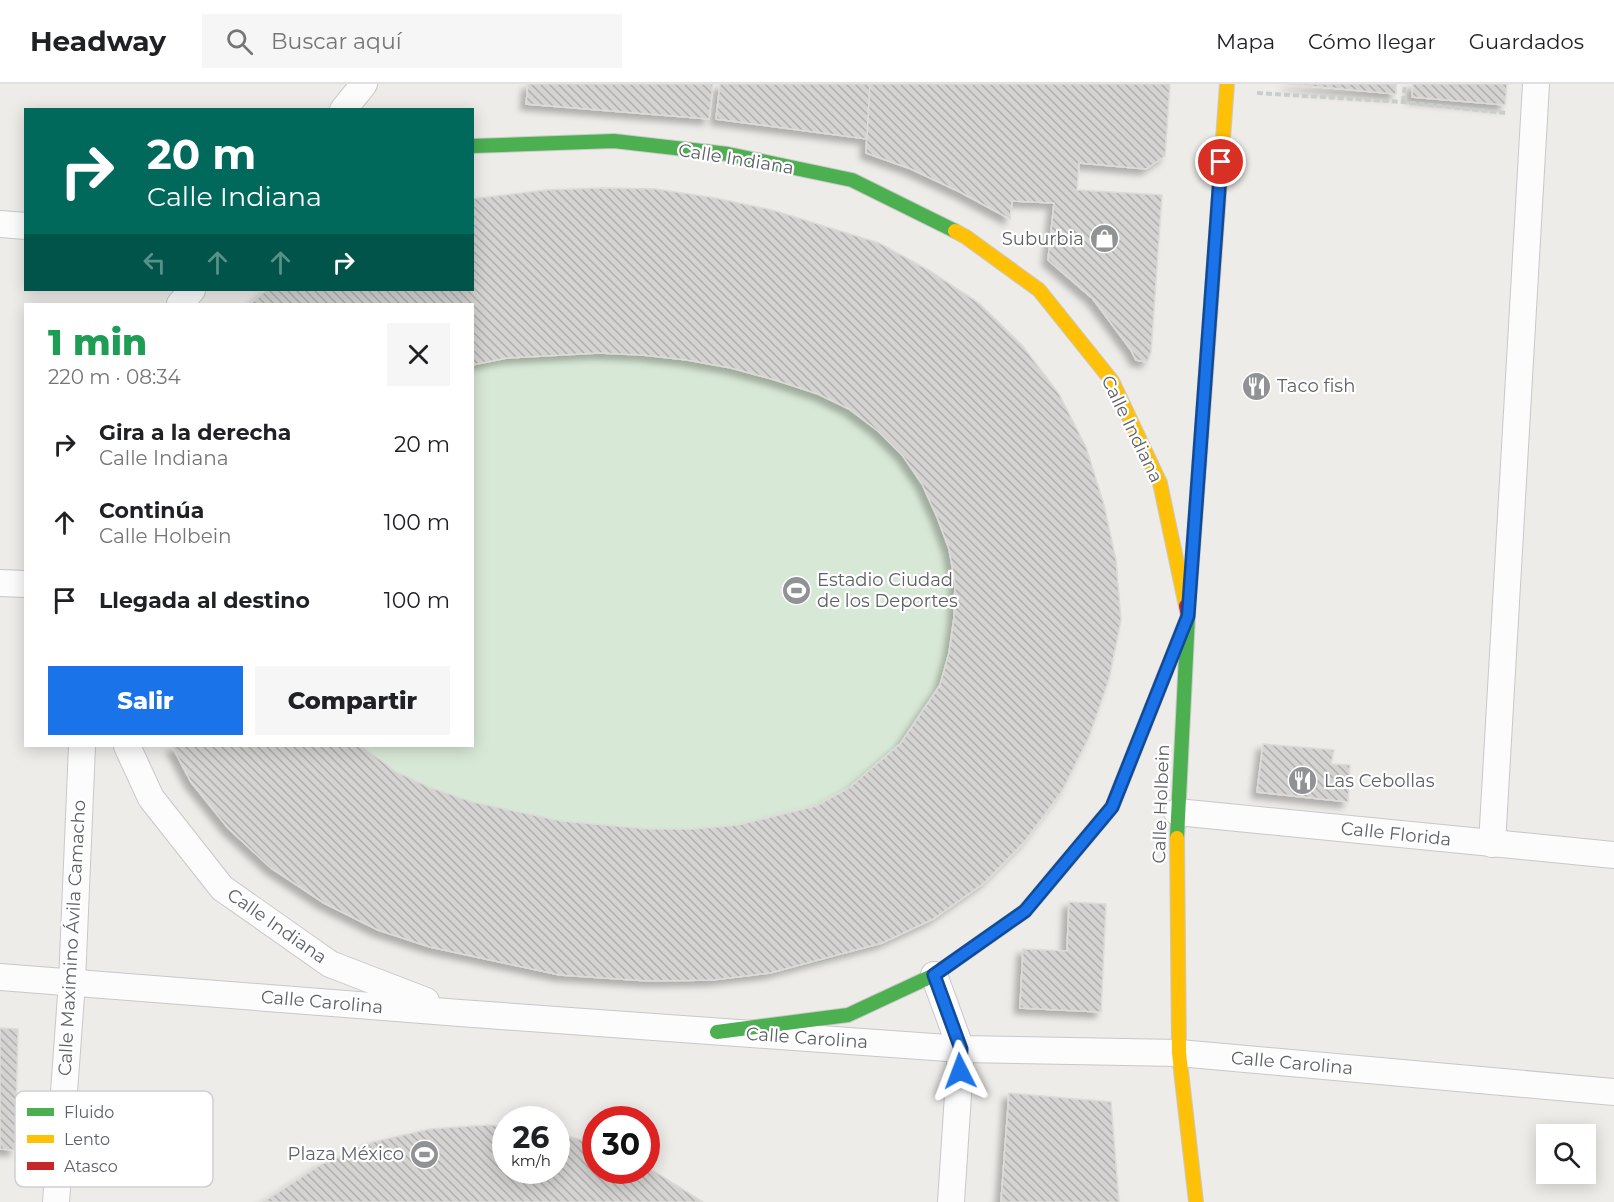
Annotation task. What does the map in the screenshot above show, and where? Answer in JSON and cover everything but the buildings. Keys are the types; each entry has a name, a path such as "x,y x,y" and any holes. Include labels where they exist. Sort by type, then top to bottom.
{"street":[{"path":"345,108 364,84"},
{"path":"1492,844 1536,84"},
{"name":"Calle Holbein","path":"1196,1202 1179,1053 1177,812 1188,616 1226,87"},
{"name":"Calle Indiana","path":"474,146 614,141 728,154 852,180 966,237 1039,290 1112,381 1160,483 1188,616"},
{"path":"0,224 24,226"},
{"path":"181,303 191,291"},
{"path":"0,583 24,584"},
{"path":"717,1032 848,1015 934,975 1025,911 1112,807 1188,616"},
{"name":"Calle Maximino Ávila Camacho","path":"64,1091 72,982 82,747"},
{"name":"Calle Indiana","path":"127,747 151,798 222,888 330,964 388,988 460,1013"},
{"name":"Calle Florida","path":"1177,812 1614,855"},
{"path":"934,975 961,1049 951,1202"},
{"name":"Calle Carolina","path":"0,977 961,1049 1179,1053 1614,1092"},
{"name":"Calle Maximino Ávila Camacho","path":"56,1202 57,1187"}],"path":[{"path":"1403,102 1405,84"},
{"path":"1226,87 1534,116"}],"green space":[{"name":"Estadio Ciudad de los Deportes","path":"656,189 715,198 772,210 879,243 930,271 979,303 1022,345 1059,394 1104,505 1116,560 1121,620 1109,679 1062,791 1025,841 984,883 933,919 882,943 823,961 770,973 712,980 649,981 560,975 430,947 378,930 228,828 191,782 173,747 474,747 474,303 251,303 266,291 474,291 474,199 547,190"}],"traffic: fast":[{"path":"474,146 614,141 728,154 852,180 955,231"},
{"path":"1177,838 1188,616 1202,427"},
{"path":"717,1032 848,1015 934,975 1025,911 1102,819"}],"traffic: slow":[{"path":"1202,427 1227,84"},
{"path":"955,231 1039,290 1112,381 1160,483 1186,606"},
{"path":"1177,838 1179,1053 1196,1202"}],"traffic: jam":[{"path":"1102,819 1112,807 1188,616 1186,606"}],"place":[{"name":"Suburbia","path":"1105,239"},
{"name":"Taco fish","path":"1256,386"},
{"name":"Estadio Ciudad de los Deportes","path":"796,590"},
{"name":"Las Cebollas","path":"1303,781"},
{"name":"Plaza México","path":"425,1154"}],"route":[{"path":"960,1071 961,1049 934,975 1025,911 1112,807 1188,616 1221,162"}]}
